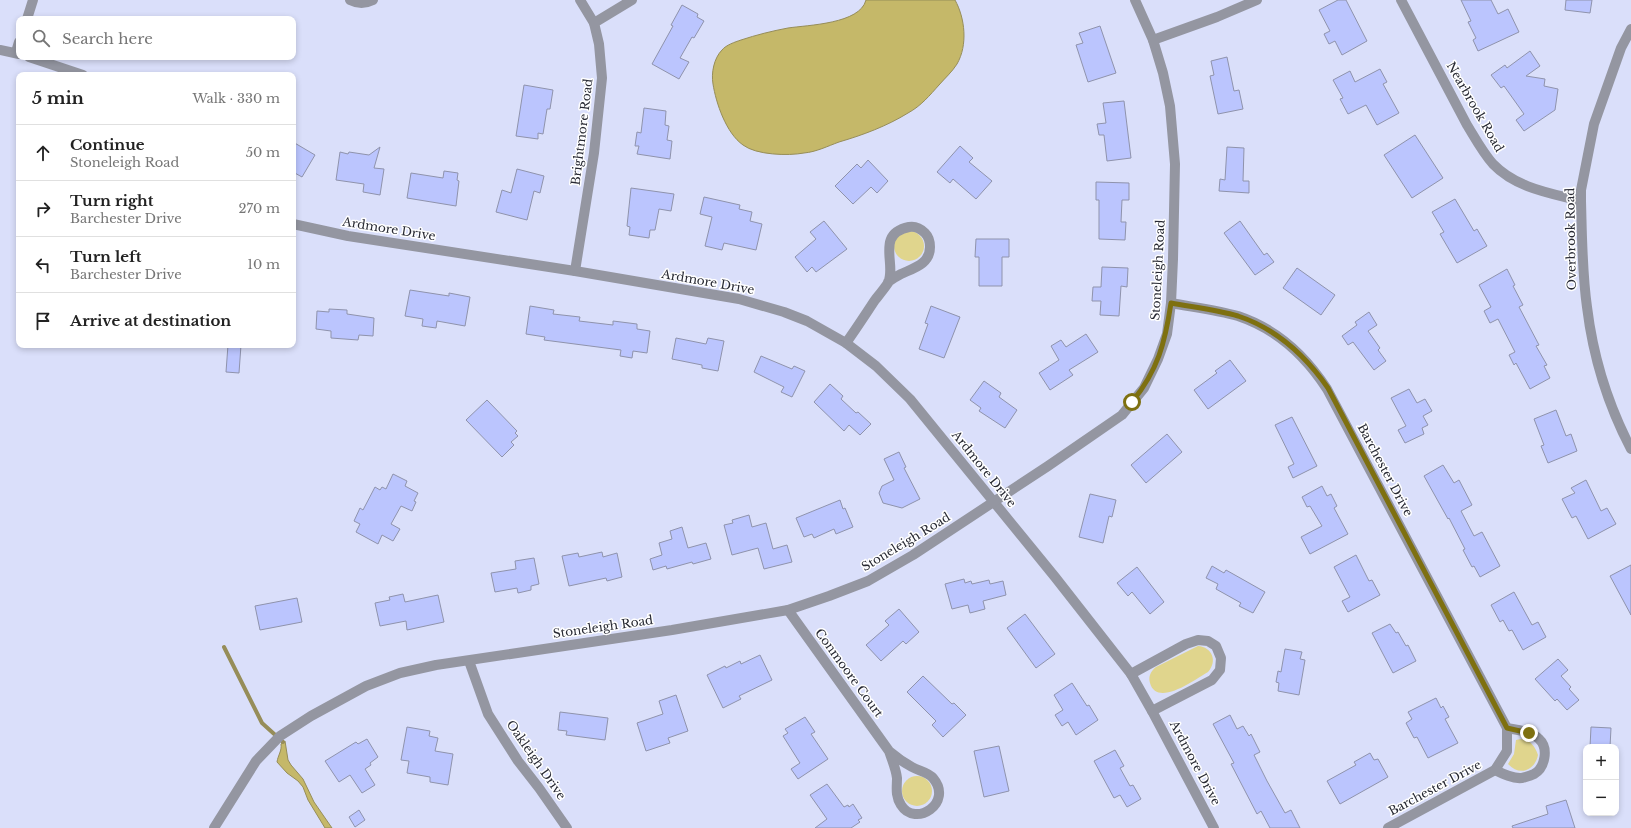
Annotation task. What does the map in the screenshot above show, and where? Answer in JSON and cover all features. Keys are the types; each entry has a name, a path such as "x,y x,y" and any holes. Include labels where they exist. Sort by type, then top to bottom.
{"street":[{"path":"28,16 33,0"},
{"path":"350,0 358,3 365,3 373,0"},
{"name":"Brightmore Road","path":"575,271 594,153 602,78 600,44 594,22 580,0"},
{"path":"594,22 632,0"},
{"name":"Stoneleigh Road","path":"214,828 256,761 280,736 304,720 366,686 400,672 436,665 672,630 788,610 868,581 913,555 1122,415 1144,388 1158,359 1167,334 1171,303 1175,164 1170,106 1163,73 1153,40 1135,0"},
{"path":"1153,40 1217,17 1257,0"},
{"name":"Nearbrook Road","path":"1401,0 1467,125 1493,164 1504,174 1517,182 1538,190 1581,201"},
{"name":"Overbrook Road","path":"1631,29 1621,48 1594,124 1581,190 1584,283 1592,340 1600,372 1612,407 1631,449"},
{"path":"0,50 16,53"},
{"path":"38,60 73,72"},
{"name":"Ardmore Drive","path":"296,225 348,236 575,271 739,299 784,312 807,321 846,343 876,366 910,399 1131,674 1214,828"},
{"path":"846,343 888,282 900,274 916,268 924,262 929,255 930,243 926,234 918,228 911,226 903,228 890,240 888,249 890,267 888,282"},
{"name":"Barchester Drive","path":"1171,303 1237,316 1267,328 1298,353 1317,373 1328,388 1507,728 1507,751 1495,770 1388,828"},
{"name":"Conmoore Court","path":"788,610 889,751 902,762 932,778 938,787 940,796 934,808 924,814 912,814 901,806 896,792 897,779 895,768 889,751"},
{"path":"1131,674 1186,644 1198,640 1208,641 1216,646 1221,658 1220,670 1212,680 1152,711"},
{"name":"Oakleigh Drive","path":"469,660 488,714 518,761 567,828"},
{"name":"Barchester Drive","path":"1495,770 1506,776 1520,778 1534,774 1540,768 1544,759 1545,750 1540,739 1529,733 1507,728"}],"shaded area":[{"path":"866,0 955,0 963,23 963,49 955,67 932,93 917,107 892,122 822,149 797,154 772,154 756,151 743,145 737,140 727,125 719,108 713,84 712,75 719,53 733,43 764,33 844,19 862,8"},
{"path":"909,231 919,236 924,246 919,256 909,261 899,256 894,246 899,236"},
{"path":"1198,646 1207,649 1212,655 1213,663 1208,672 1177,690 1160,693 1154,690 1149,678 1151,672 1156,667"},
{"path":"1521,739 1532,744 1538,755 1534,765 1522,771 1513,768 1508,764 1514,754 1516,740"},
{"path":"285,741 288,760 303,779 314,802 332,828 325,828 308,800 303,787 277,762 281,744"},
{"path":"917,776 923,777 931,785 931,797 923,805 917,806 911,805 903,797 902,791 903,785 911,777"}],"building":[{"path":"1338,0 1346,0 1367,41 1342,55 1335,41 1329,44 1324,34 1330,31 1319,10"},
{"path":"1461,0 1491,0 1498,14 1508,9 1519,32 1478,51 1473,40 1476,38 1468,22 1471,21"},
{"path":"1566,0 1592,0 1590,13 1565,10"},
{"path":"682,5 698,14 697,17 704,21 694,38 692,37 680,58 689,62 679,79 652,64 673,26 671,25"},
{"path":"1100,26 1116,73 1088,82 1076,45 1083,43 1079,33"},
{"path":"1530,51 1540,66 1526,76 1545,79 1544,86 1558,89 1555,110 1524,131 1516,120 1524,114 1504,86 1501,88 1491,75 1505,65 1507,68"},
{"path":"1227,57 1234,91 1239,90 1243,109 1218,114 1210,76 1214,75 1211,61"},
{"path":"1380,69 1387,82 1383,84 1399,113 1377,125 1366,105 1348,114 1340,99 1343,98 1333,80 1350,71 1355,82"},
{"path":"524,85 553,90 550,109 547,109 543,134 538,133 538,139 516,136"},
{"path":"1124,101 1131,158 1107,161 1104,135 1099,135 1097,124 1106,123 1103,103"},
{"path":"644,108 666,111 665,125 669,126 667,140 672,141 670,159 637,154 639,146 635,146 637,132 641,133"},
{"path":"1415,135 1443,178 1412,198 1384,155"},
{"path":"296,144 315,155 302,177 296,174"},
{"path":"960,146 973,158 969,162 992,181 976,199 953,179 950,183 937,172"},
{"path":"380,147 374,168 384,169 380,195 363,192 364,184 336,180 340,152 369,155"},
{"path":"1227,147 1244,148 1243,181 1249,181 1249,193 1219,191 1220,179 1225,180"},
{"path":"868,160 888,181 877,193 871,187 853,204 835,186 857,164 861,168"},
{"path":"517,169 544,176 540,193 534,191 527,220 496,212 502,190 511,193"},
{"path":"444,171 458,173 457,180 459,181 456,206 407,198 411,173 443,178"},
{"path":"1096,182 1129,183 1129,200 1122,200 1121,222 1126,222 1125,240 1099,239 1099,200 1096,200"},
{"path":"631,188 674,194 671,211 659,209 655,230 650,230 649,238 629,235 630,227 627,226"},
{"path":"704,197 740,205 739,209 752,212 750,221 762,224 756,250 724,243 722,250 705,246 712,217 700,214"},
{"path":"1455,199 1474,231 1477,229 1487,246 1457,263 1440,234 1444,232 1432,212"},
{"path":"824,221 847,249 816,272 812,267 807,272 795,257 816,239 810,232"},
{"path":"1240,221 1264,255 1267,253 1274,262 1255,275 1224,233"},
{"path":"976,239 1009,239 1009,257 1002,257 1002,286 979,286 979,257 975,257"},
{"path":"1102,267 1128,268 1127,287 1121,286 1119,316 1100,315 1101,301 1092,301 1093,287 1101,287"},
{"path":"1297,268 1335,295 1321,315 1283,288"},
{"path":"1507,269 1515,285 1513,286 1523,305 1519,307 1539,345 1536,346 1547,365 1544,366 1550,378 1530,389 1516,363 1514,365 1509,355 1515,352 1498,319 1490,323 1484,311 1491,307 1479,285"},
{"path":"410,290 449,296 449,293 470,297 465,326 437,321 436,328 422,326 423,319 405,316"},
{"path":"530,306 554,310 553,314 580,317 579,321 613,325 613,321 637,324 637,329 650,331 647,353 633,351 632,358 620,356 621,350 544,340 545,337 526,334"},
{"path":"931,306 960,317 944,358 919,349 928,324 925,323"},
{"path":"329,309 347,310 347,314 374,318 373,336 359,335 358,340 331,338 331,331 316,329 317,311 329,312"},
{"path":"1369,312 1377,325 1368,331 1380,348 1378,350 1386,361 1374,370 1353,342 1348,345 1342,336 1357,325 1355,322"},
{"path":"1086,334 1098,352 1069,370 1073,375 1050,390 1039,373 1059,360 1051,346 1061,340 1066,347"},
{"path":"676,338 706,344 708,338 724,341 718,371 702,368 702,365 672,359"},
{"path":"228,348 241,348 239,373 226,372"},
{"path":"761,356 792,369 794,366 805,371 792,397 781,392 784,387 754,372"},
{"path":"1230,360 1246,381 1208,409 1194,390 1217,373 1215,371"},
{"path":"984,381 1001,393 999,397 1017,410 1005,428 979,411 981,408 970,400"},
{"path":"830,384 843,396 841,399 871,424 860,435 849,425 844,431 814,402"},
{"path":"1409,389 1417,403 1425,399 1432,411 1423,416 1428,425 1422,428 1424,434 1405,443 1398,430 1406,426 1391,398"},
{"path":"487,400 517,431 515,433 518,436 511,442 514,445 502,457 466,420"},
{"path":"1556,410 1566,436 1571,434 1577,451 1548,463 1541,446 1544,445 1534,419"},
{"path":"1292,417 1317,466 1293,478 1288,467 1294,464 1275,425"},
{"path":"1167,434 1182,452 1146,483 1131,465"},
{"path":"899,452 906,467 904,468 920,499 902,508 883,503 879,493 882,486 894,480 884,459"},
{"path":"1443,465 1454,483 1459,480 1472,505 1461,511 1474,536 1482,532 1500,566 1480,577 1474,566 1472,567 1463,550 1465,549 1449,518 1448,519 1424,476"},
{"path":"393,474 407,481 405,486 418,493 414,501 416,502 412,511 401,506 391,524 400,529 393,541 382,535 378,544 356,532 360,524 354,521 360,508 363,510 375,487 380,490 382,487 386,489"},
{"path":"1586,480 1601,511 1607,508 1616,524 1588,539 1576,516 1572,518 1562,499 1575,493 1571,488"},
{"path":"1322,486 1327,496 1331,494 1337,506 1334,508 1348,534 1310,554 1301,537 1322,526 1310,506 1307,507 1302,497"},
{"path":"1090,494 1116,500 1112,517 1109,516 1103,543 1079,537"},
{"path":"840,500 843,509 845,508 853,527 836,534 834,529 814,538 812,534 804,537 796,518"},
{"path":"749,515 752,527 766,523 773,549 787,545 792,562 764,569 758,548 732,555 724,525 733,523 732,520"},
{"path":"682,527 688,548 706,543 711,559 693,564 692,562 667,569 666,566 653,570 650,559 662,555 659,543 672,539 670,531"},
{"path":"602,552 603,557 617,553 622,577 607,581 606,578 569,586 562,556 578,553 579,557"},
{"path":"1356,555 1369,581 1372,580 1380,595 1348,612 1342,601 1350,597 1334,567"},
{"path":"534,558 539,584 531,586 531,590 518,593 517,588 495,592 491,573 516,569 515,561"},
{"path":"1631,565 1631,615 1610,576"},
{"path":"1212,566 1224,573 1226,570 1265,592 1253,613 1239,606 1241,603 1216,589 1218,584 1206,578"},
{"path":"1137,567 1164,602 1150,614 1132,592 1128,596 1117,583"},
{"path":"964,579 965,583 971,581 972,584 989,580 990,584 1003,581 1006,595 983,601 985,609 970,613 968,605 952,609 945,584"},
{"path":"1514,592 1532,625 1538,622 1546,637 1523,650 1512,630 1509,631 1503,620 1500,622 1491,605"},
{"path":"403,594 405,602 438,595 444,622 407,630 406,621 380,626 375,603 390,600 389,597"},
{"path":"297,598 302,622 260,630 255,606"},
{"path":"899,609 919,632 906,644 903,641 881,661 866,645 889,625 885,621"},
{"path":"1025,614 1055,654 1036,668 1007,628"},
{"path":"1390,624 1396,633 1398,632 1406,646 1408,645 1416,661 1393,673 1372,633"},
{"path":"1285,649 1302,652 1300,659 1305,660 1299,695 1278,691 1279,683 1276,682 1278,671 1281,672"},
{"path":"760,655 772,680 739,696 741,699 723,708 707,675 725,666 726,668 740,661 741,664"},
{"path":"1558,659 1568,670 1561,676 1571,687 1569,689 1579,700 1567,710 1557,699 1555,701 1535,679"},
{"path":"923,676 952,704 954,703 966,715 943,737 932,725 936,721 907,692"},
{"path":"1072,683 1087,706 1089,705 1098,720 1076,735 1068,722 1062,726 1055,715 1063,710 1054,695"},
{"path":"676,695 688,731 668,738 670,743 646,751 637,723 663,714 659,701"},
{"path":"1436,698 1441,708 1443,706 1449,717 1445,719 1458,743 1428,758 1417,737 1414,738 1406,723 1412,719 1408,712"},
{"path":"560,712 608,718 605,740 566,735 567,731 558,730"},
{"path":"1230,715 1237,729 1243,726 1249,736 1251,734 1260,752 1254,755 1267,781 1285,813 1291,810 1300,828 1270,828 1261,811 1257,814 1231,764 1234,763 1213,724"},
{"path":"805,717 815,732 811,734 828,759 798,779 791,769 800,763 783,736 788,733 785,729"},
{"path":"407,727 430,731 429,736 438,738 435,751 453,754 448,785 430,782 430,777 407,773 409,761 401,760"},
{"path":"1591,727 1611,728 1610,744 1590,744"},
{"path":"367,739 378,757 365,769 375,785 362,793 350,775 339,782 325,761 356,742 358,744"},
{"path":"999,746 1009,791 984,797 974,751"},
{"path":"1115,750 1124,766 1120,768 1130,786 1133,785 1141,799 1127,807 1120,795 1114,798 1094,761"},
{"path":"1370,753 1374,760 1378,759 1388,777 1340,804 1327,781 1356,765 1354,762"},
{"path":"827,784 844,807 848,805 849,807 853,804 862,818 858,820 860,822 851,828 815,828 827,819 810,795"},
{"path":"1566,800 1575,828 1513,828 1512,826 1548,814 1546,806"},
{"path":"359,810 365,820 355,827 349,817"}],"waterway":[{"path":"224,647 262,723 283,742"}],"route":[{"path":"1132,402 1144,388 1158,359 1167,334 1171,303 1237,316 1267,328 1287,342 1304,358 1328,388 1507,728 1529,733"}]}
